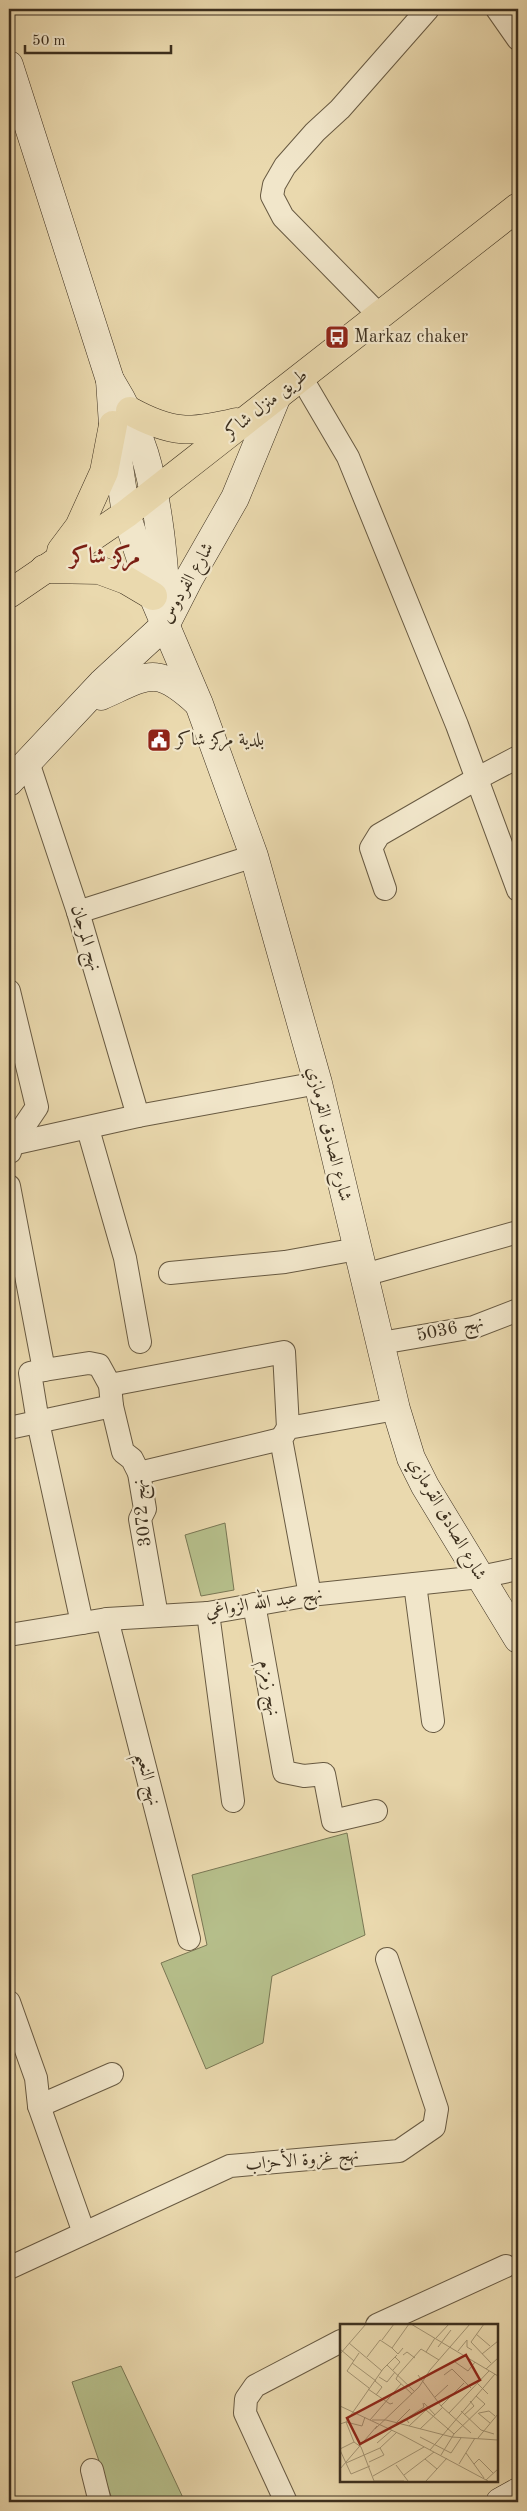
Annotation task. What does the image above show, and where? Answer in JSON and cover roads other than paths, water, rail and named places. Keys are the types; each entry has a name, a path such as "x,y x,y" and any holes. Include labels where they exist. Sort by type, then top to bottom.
{"main road":[{"path":"9,65 121,418 104,472 79,527 47,567"},
{"name":"طريق منزل شاكر","path":"9,594 126,514 518,207"},
{"name":"شارع الفردوس","path":"9,782 84,704 190,577 235,498 277,396"},
{"path":"121,418 185,430 201,430 245,420"},
{"name":"شارع الصادق القرمازي","path":"121,418 147,460 154,491 166,583 161,612"},
{"name":"شارع الصادق القرمازي","path":"121,418 126,514 161,612 198,704 254,856 318,1083 396,1409 414,1465 518,1638"},
{"path":"47,567 99,570 126,580 161,612"},
{"path":"84,704 137,678 159,676 185,691 198,704"},
{"path":"500,2502 518,2492"}],"street":[{"path":"380,316 283,217 272,196 274,185 285,166 315,132 340,109 428,9"},
{"path":"497,9 518,39"},
{"path":"301,377 348,457 478,778 518,890"},
{"path":"385,889 371,848 379,835 518,757"},
{"name":"نهج المرجان","path":"28,762 78,912 138,1116"},
{"path":"78,912 254,856"},
{"path":"9,992 37,1107 10,1151"},
{"path":"10,1151 138,1116 318,1083"},
{"path":"88,1129 125,1258 140,1342"},
{"path":"9,1186 44,1370 30,1373 38,1422 82,1623"},
{"path":"364,1275 518,1232"},
{"path":"170,1274 285,1262 357,1249"},
{"name":"نهج 5036","path":"381,1343 474,1327 518,1316"},
{"path":"9,1428 38,1422 111,1395 284,1352 285,1434 310,1595"},
{"name":"نهج 3072","path":"44,1370 89,1363 99,1365 111,1395 123,1452 132,1459 139,1473 145,1509 140,1519 157,1616"},
{"path":"139,1473 285,1434 396,1409"},
{"name":"نهج عبد الله الزواغي","path":"9,1635 107,1619 208,1613 310,1595 480,1577 518,1569"},
{"path":"415,1584 433,1721"},
{"name":"نهج زمزم","path":"254,1604 284,1772 304,1776 324,1774 333,1821 376,1811"},
{"path":"208,1613 233,1801"},
{"name":"نهج النعيم","path":"107,1619 189,1939"},
{"name":"نهج غزوة الأحزاب","path":"9,2268 230,2166 399,2151 434,2127 437,2109 387,1959"},
{"path":"10,2008 36,2078 39,2106 84,2233"},
{"path":"39,2106 112,2074"},
{"path":"379,2324 506,2266"},
{"path":"286,2502 245,2413 246,2399 255,2386 340,2342"},
{"path":"92,2470 100,2502"}],"place":[{"name":"Markaz chaker","path":"337,337"},
{"name":"بلدية مركز شاكر","path":"159,740"}],"district":[{"name":"مركز شاكر","path":"105,557"}]}
